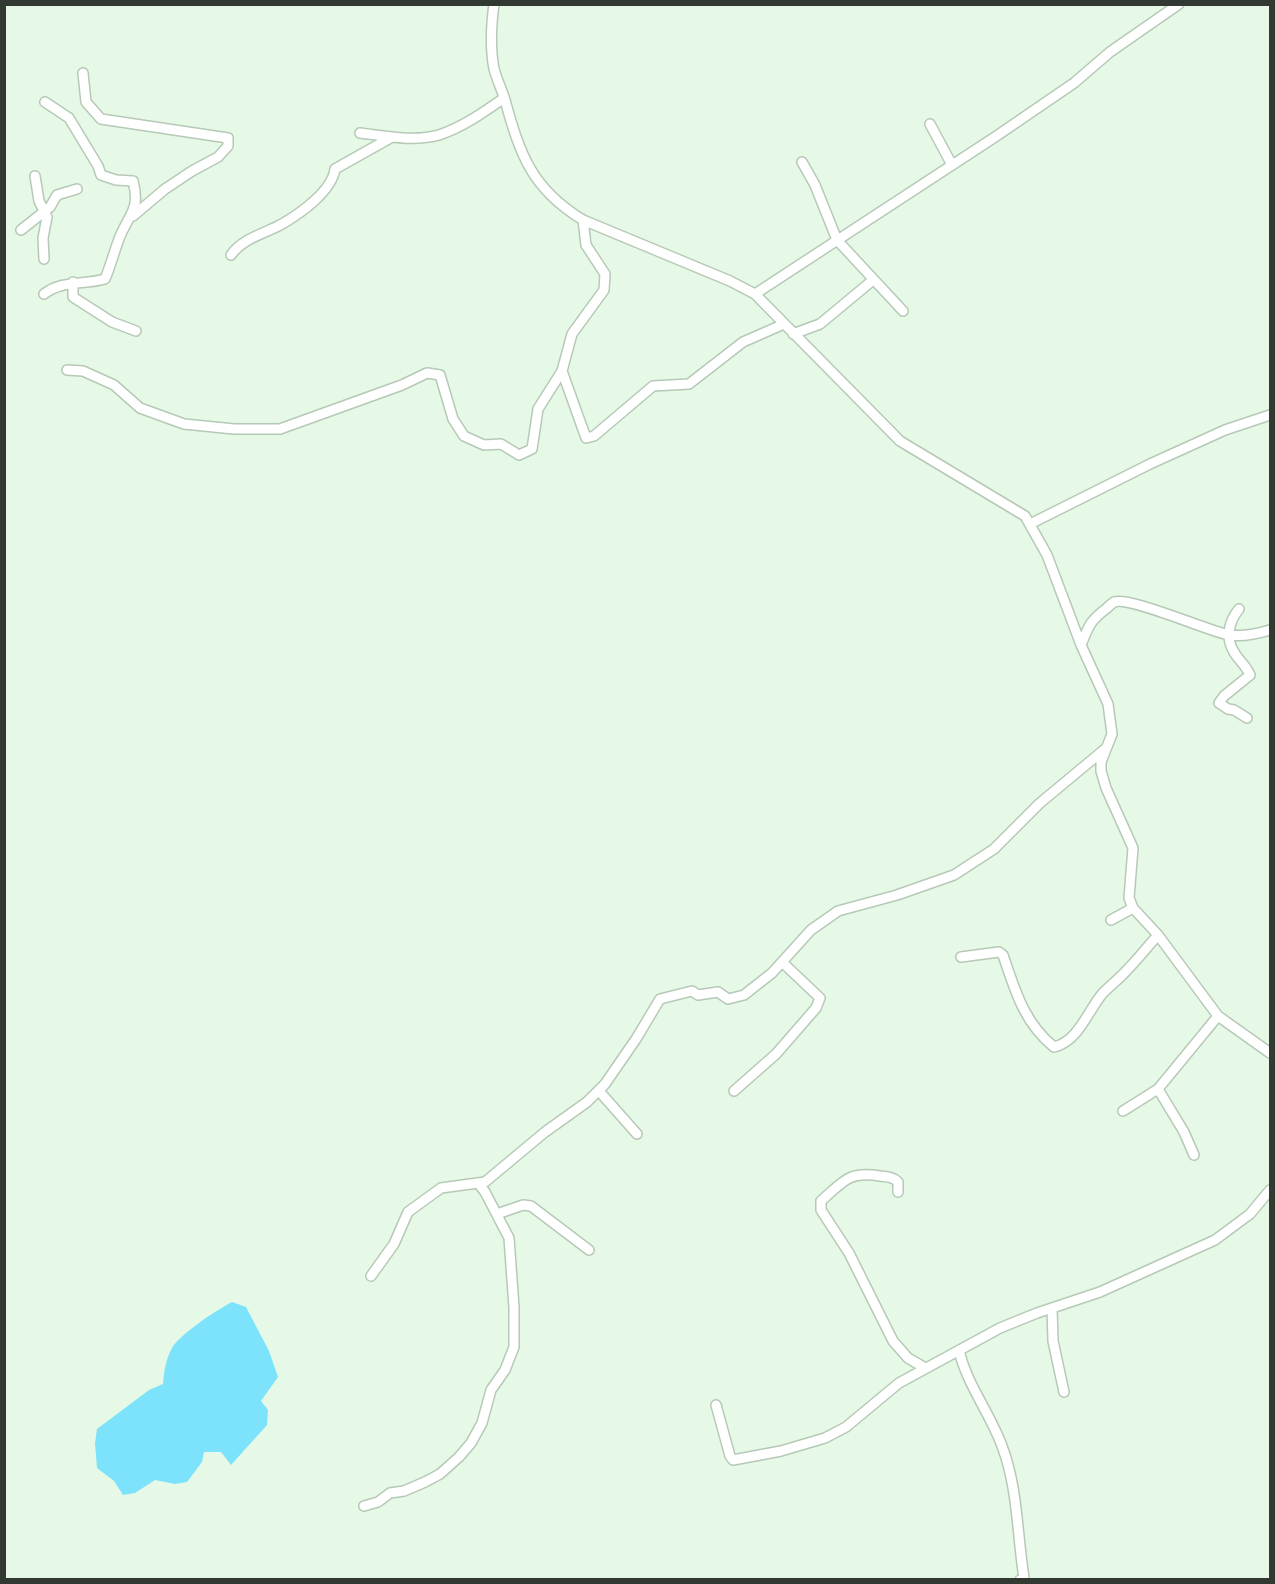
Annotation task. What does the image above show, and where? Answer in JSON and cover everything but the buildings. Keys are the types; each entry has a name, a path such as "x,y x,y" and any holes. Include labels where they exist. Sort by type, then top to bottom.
{"street":[{"path":"494,4 492,48 495,69 519,149 537,179 562,208 583,220 730,280 755,294 900,441 1024,516 1030,524 1047,555 1081,645 1108,705 1112,734 1101,762 1101,771 1106,788 1133,848 1129,898 1133,908 1158,934 1218,1016 1270,1053"},
{"path":"755,294 1074,83 1110,52 1179,4"},
{"path":"44,294 51,289 73,282 91,283 105,279 121,235 133,216 165,189 218,157 228,146 228,138 101,118 86,102 83,73"},
{"path":"360,133 401,139 438,135 470,121 504,99"},
{"path":"45,102 69,118 101,175 116,180 133,181 136,195 133,216"},
{"path":"930,124 952,165"},
{"path":"231,255 238,245 282,224 320,196 333,180 335,169 392,137"},
{"path":"802,162 837,240 903,311"},
{"path":"35,176 36,189 47,217 43,238 44,259"},
{"path":"21,230 50,207 57,195 77,189"},
{"path":"67,370 83,371 114,385 140,408 184,424 234,429 280,429 402,385 427,373 440,375 453,419 464,436 484,445 501,444 519,455 532,449 538,409 562,371 572,334 604,290 605,274 586,245 583,220"},
{"path":"793,334 820,324 873,280"},
{"path":"73,282 73,297 112,322 136,331"},
{"path":"562,371 585,438 594,436 653,386 689,384 743,342 784,324"},
{"path":"1030,524 1150,464 1225,430 1270,416"},
{"path":"1081,645 1091,621 1114,602 1126,601 1230,635 1243,636 1270,630"},
{"path":"1239,609 1228,629 1230,645 1233,652 1246,665 1250,675 1227,693 1220,703 1247,718"},
{"path":"370,1276 394,1244 408,1212 441,1188 485,1182 545,1132 588,1102 599,1091 636,1040 660,999 692,991 698,995 718,992 728,999 744,995 772,973 811,930 838,911 897,895 954,875 994,849 1040,803 1106,748"},
{"path":"1111,920 1133,908"},
{"path":"961,957 999,952 1003,955 1017,996 1034,1028 1054,1047 1063,1045 1086,1021 1104,992 1127,970 1158,934"},
{"path":"734,1091 770,1061 818,1005 820,998 782,962"},
{"path":"1124,1111 1158,1089 1218,1016"},
{"path":"1158,1089 1184,1132 1194,1155"},
{"path":"599,1091 638,1134"},
{"path":"898,1192 898,1182 894,1178 863,1173 851,1176 820,1204 821,1210 849,1253 893,1341 908,1358 925,1368"},
{"path":"364,1506 378,1502 390,1493 404,1491 440,1474 459,1457 471,1443 482,1423 491,1390 505,1370 514,1347 514,1307 509,1238 478,1183"},
{"path":"716,1406 733,1460 781,1451 825,1438 846,1426 899,1383 1000,1328 1100,1292 1215,1240 1250,1214 1270,1190"},
{"path":"497,1214 523,1205 531,1206 589,1250"},
{"path":"1052,1308 1053,1341 1064,1392"},
{"path":"959,1350 967,1376 990,1417 1011,1473 1023,1579"}],"water":[{"path":"232,1302 246,1307 269,1351 278,1377 261,1401 268,1410 267,1425 231,1465 221,1452 204,1452 202,1462 187,1482 175,1484 155,1480 135,1493 123,1495 114,1481 97,1468 95,1443 97,1429 149,1390 163,1384 167,1361 176,1342 200,1322"}]}
